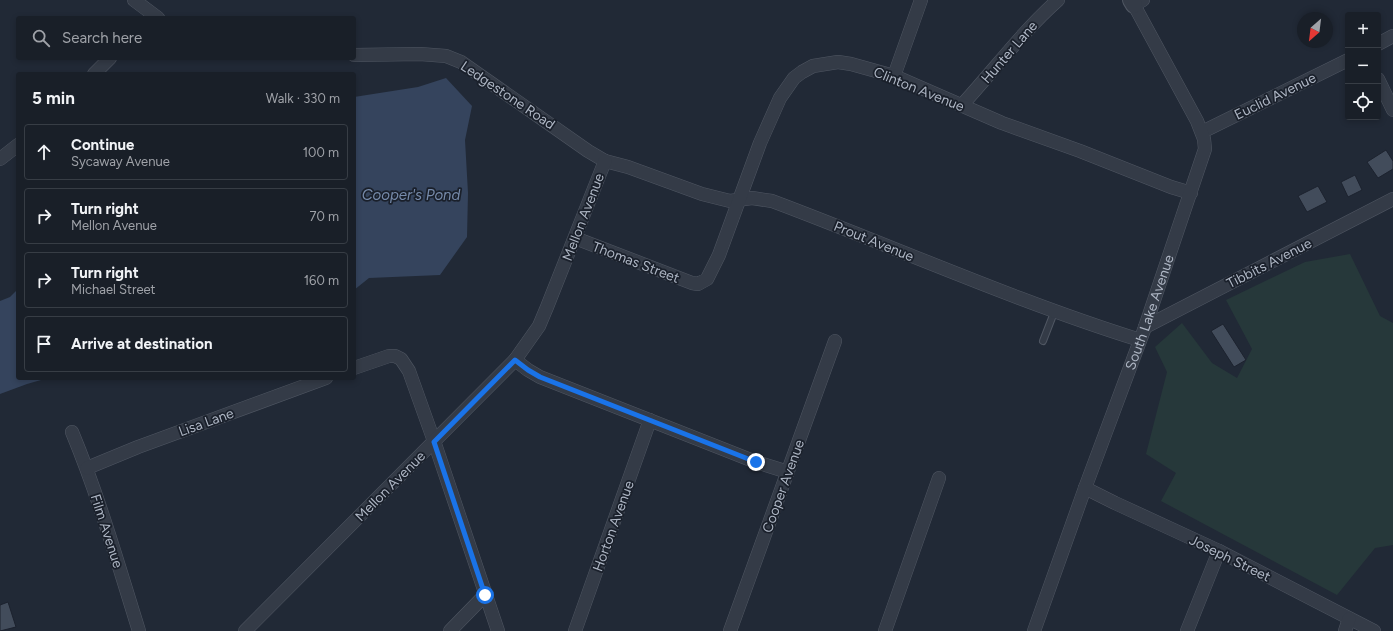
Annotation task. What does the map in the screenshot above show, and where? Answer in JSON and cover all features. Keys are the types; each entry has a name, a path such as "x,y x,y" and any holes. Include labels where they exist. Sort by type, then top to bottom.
{"street":[{"path":"134,0 154,16"},
{"path":"894,76 921,0"},
{"name":"Hunter Lane","path":"962,105 1039,18 1058,0"},
{"name":"South Lake Avenue","path":"1034,631 1145,327 1205,149 1202,132 1197,121 1136,2"},
{"path":"1381,42 1393,36"},
{"name":"Ledgestone Road","path":"356,55 420,54 446,56 461,62 588,151 605,161"},
{"path":"96,72 108,60"},
{"name":"Euclid Avenue","path":"1202,132 1345,61"},
{"name":"Clinton Avenue","path":"698,284 707,279 719,254 760,143 780,98 794,78 813,66 838,62 851,64 894,76 1002,122 1191,193"},
{"path":"1381,84 1393,110"},
{"path":"0,159 16,147"},
{"name":"Prout Avenue","path":"605,161 702,194 730,201 752,198 772,202 1092,324 1140,340"},
{"name":"Mellon Avenue","path":"245,631 515,360 539,326 548,307 605,161"},
{"name":"Tibbits Avenue","path":"1145,327 1393,199"},
{"name":"Thomas Street","path":"575,238 698,284"},
{"name":"Cooper Avenue","path":"730,631 835,341"},
{"path":"356,367 389,356 395,356 401,359 409,371 498,631"},
{"path":"515,360 540,377 756,462 788,472"},
{"name":"Lisa Lane","path":"87,468 138,447 321,380"},
{"name":"Horton Avenue","path":"575,631 650,420"},
{"name":"Film Avenue","path":"72,432 87,468 139,631"},
{"path":"885,631 939,478"},
{"name":"Joseph Street","path":"1085,488 1218,551 1374,631"},
{"path":"1187,631 1218,551"},
{"path":"450,631 485,595"},
{"path":"1345,631 1350,619"}],"lane":[{"path":"1043,341 1055,310"}],"shaded area":[{"path":"1350,254 1380,316 1393,323 1393,545 1375,548 1337,595 1161,501 1176,473 1146,454 1167,372 1155,347 1182,323 1212,363 1237,378 1252,349 1226,300 1305,262"}],"water":[{"name":"Cooper's Pond","path":"446,78 472,106 465,140 468,193 467,237 440,275 369,278 356,288 356,97 418,87"},
{"path":"16,291 16,380 41,380 0,394 0,301 10,297"}],"building":[{"path":"1386,150 1393,161 1393,169 1378,178 1367,162"},
{"path":"1355,175 1362,190 1348,197 1341,182"},
{"path":"1318,186 1327,202 1307,212 1298,196"},
{"path":"1223,324 1246,360 1234,367 1211,331"},
{"path":"8,602 16,627 0,631 0,605"}],"route":[{"path":"485,595 434,442 515,360 540,377 756,462"}]}
